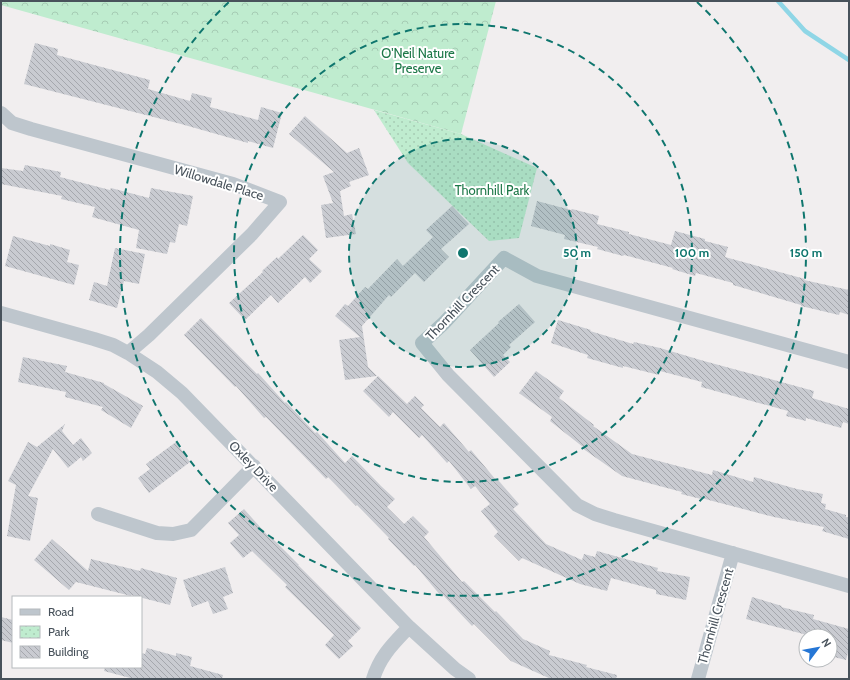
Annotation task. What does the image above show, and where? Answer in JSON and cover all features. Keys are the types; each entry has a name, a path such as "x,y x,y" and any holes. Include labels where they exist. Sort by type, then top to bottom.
{"street":[{"name":"Willowdale Place","path":"1,113 12,123 31,130 233,184 280,202 252,234 128,354"},
{"name":"Thornhill Crescent","path":"849,362 537,276 504,258 444,323 422,343 448,375 577,505 595,514 849,586"},
{"name":"Oxley Drive","path":"1,313 94,338 113,345 158,372 182,393 254,466 409,627 469,679"},
{"path":"98,514 157,533 173,534 191,530 254,466"},
{"name":"Thornhill Crescent","path":"698,679 733,553"},
{"path":"373,679 381,659 409,627"}],"green space":[{"name":"O'Neil Nature Preserve","path":"1,1 496,1 461,134 1,5"},
{"name":"Thornhill Park","path":"374,110 461,134 537,168 519,238 489,241 408,163"}],"building":[{"path":"35,43 58,49 57,55 150,80 148,89 190,101 192,93 212,98 210,107 258,120 261,107 282,113 273,148 248,141 248,143 181,124 24,84"},
{"path":"305,116 347,153 359,148 369,175 349,182 351,186 340,191 344,216 352,214 356,234 326,238 321,205 333,203 323,176 334,172 289,134"},
{"path":"25,165 61,172 60,177 149,198 151,188 193,196 187,226 179,224 175,243 170,242 167,254 136,248 139,230 92,217 95,207 61,199 62,196 1,184 1,168 23,171"},
{"path":"537,201 599,216 597,224 671,245 675,231 705,239 705,241 728,247 725,257 805,279 804,280 849,290 849,315 840,312 839,315 801,306 733,285 733,283 696,273 695,276 672,269 673,268 624,255 623,256 597,249 598,247 564,239 565,235 531,226"},
{"path":"452,206 469,224 441,249 449,257 424,282 415,273 391,297 389,295 362,326 368,367 377,376 345,380 339,340 360,337 335,316 345,304 348,306 365,287 368,289 397,259 403,266 433,237 426,230"},
{"path":"303,235 318,250 309,259 322,271 310,283 305,277 278,303 271,295 245,320 229,303 277,257 278,259"},
{"path":"13,236 70,250 67,262 79,265 74,285 5,266"},
{"path":"115,248 145,254 139,284 124,281 117,308 89,300 94,282 107,286"},
{"path":"519,304 535,322 509,345 511,347 503,355 510,362 494,377 470,350 499,323 498,322"},
{"path":"201,318 257,374 258,373 315,433 317,432 345,463 352,456 395,499 387,507 404,524 413,516 429,532 424,537 462,582 464,581 523,639 550,651 549,655 617,675 616,679 551,679 511,661 474,624 472,626 443,595 441,596 415,565 414,566 357,505 356,506 328,477 326,479 266,417 264,418 236,386 235,387 184,335"},
{"path":"558,320 633,344 634,342 660,348 814,391 812,398 849,409 849,424 843,422 841,428 806,418 806,421 786,416 788,411 701,387 702,382 660,371 659,375 623,366 623,368 587,358 588,355 551,343"},
{"path":"23,357 67,366 65,372 104,383 143,406 131,428 101,410 103,407 65,397 66,392 18,382"},
{"path":"536,371 564,391 559,398 594,425 593,426 632,454 712,475 713,470 753,482 754,477 797,489 823,494 821,503 826,504 825,509 846,515 846,517 849,518 849,539 822,531 824,527 774,517 681,494 682,492 622,476 582,448 583,447 550,421 552,417 519,393"},
{"path":"378,376 407,404 415,396 424,405 421,408 440,427 444,423 469,452 471,450 496,480 497,479 519,504 513,509 546,544 582,560 584,554 595,557 597,551 658,568 657,571 690,577 686,600 656,594 656,590 611,578 607,591 580,584 522,558 519,561 494,536 498,532 481,511 490,504 475,486 471,489 449,461 447,463 422,435 419,438 393,412 389,417 363,391"},
{"path":"65,424 62,431 73,445 81,438 92,453 83,461 81,457 68,468 53,449 28,496 38,498 30,541 7,536 16,485 8,481 28,442 37,447"},
{"path":"176,442 190,462 149,493 138,478 150,469 146,464"},
{"path":"244,509 270,538 271,537 361,628 348,641 353,646 339,659 325,645 334,635 285,587 287,585 252,551 243,558 230,543 239,535 228,523"},
{"path":"52,539 88,571 91,559 140,571 141,568 177,578 170,605 142,598 142,596 131,596 76,582 69,590 34,560"},
{"path":"225,567 233,593 223,597 228,609 213,614 208,601 192,607 183,580"},
{"path":"752,597 782,606 781,607 814,615 813,619 849,629 849,649 846,660 838,658 838,628 798,628 798,633 746,619"},
{"path":"1,617 12,620 12,643 1,640"},
{"path":"147,648 176,656 176,653 192,657 190,666 223,675 222,679 134,679 104,671 105,668 142,668 142,653 145,654"}],"waterway":[{"path":"778,1 805,31 849,60"}]}
